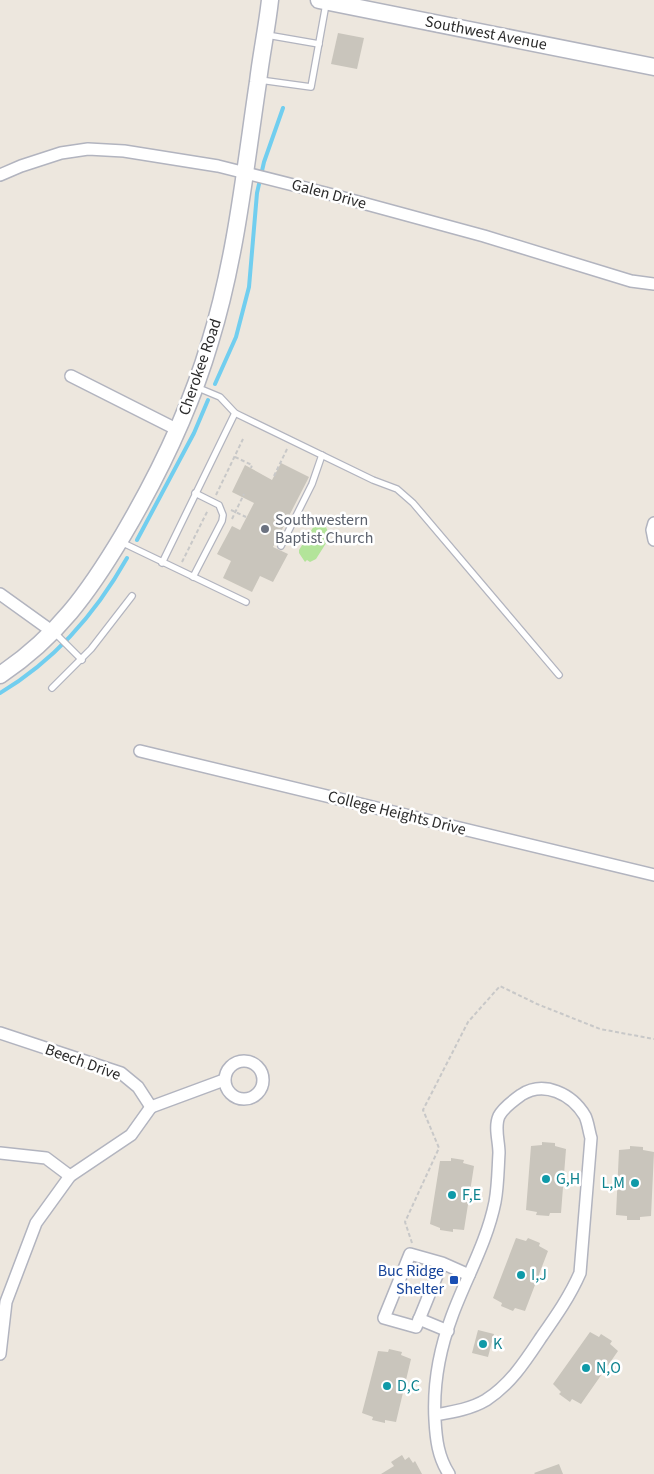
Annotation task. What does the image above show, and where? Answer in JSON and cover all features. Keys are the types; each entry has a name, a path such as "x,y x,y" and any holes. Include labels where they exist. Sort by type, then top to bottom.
{"main road":[{"name":"Cherokee Road","path":"0,675 54,632 90,587 120,541 150,487 178,430 210,342 223,293 246,172 270,0"},
{"name":"Southwest Avenue","path":"323,1 359,4 654,67"}],"street":[{"name":"Galen Drive","path":"0,175 61,153 88,149 124,151 246,172 484,236 624,279 654,284"},
{"path":"71,376 178,430"},
{"path":"654,523 652,530 654,540"},
{"path":"0,594 54,632"},
{"name":"College Heights Drive","path":"140,751 654,875"},
{"name":"Beech Drive","path":"0,1033 121,1073 138,1087 150,1107"},
{"path":"0,1354 6,1302 36,1223 70,1176 131,1135 150,1107 224,1080"},
{"path":"435,1415 472,1407 486,1400 508,1382 522,1367 572,1290 580,1273 591,1138 585,1117 565,1096 551,1089 528,1090 516,1098 500,1114 497,1124 499,1151 494,1204 482,1246 448,1331 438,1370 435,1415 436,1443 449,1474"},
{"path":"0,1153 46,1158 70,1176"},
{"path":"442,1263 416,1327 384,1318 411,1249 469,1275"},
{"path":"419,1319 448,1331"}],"lane":[{"path":"258,80 311,87 319,44 323,1"},
{"path":"266,35 319,44"},
{"path":"194,386 220,397 235,413 373,480 397,489 413,503 559,675"},
{"path":"162,562 235,413"},
{"path":"281,546 312,484 322,455"},
{"path":"194,577 222,521 223,515 219,504 195,493"},
{"path":"120,541 246,602"},
{"path":"52,688 82,660 132,596"},
{"path":"54,632 82,660"}],"path":[{"path":"178,570 243,439"},
{"path":"274,476 292,441"},
{"path":"235,456 252,465 251,468"},
{"path":"231,521 244,494"},
{"path":"216,495 221,497"},
{"path":"229,505 230,510 246,517"},
{"path":"411,1249 405,1222 439,1148 423,1110 468,1022 500,986 537,1004 600,1029 654,1039"}],"green space":[{"path":"314,526 326,527 330,537 316,559 305,562 299,550"}],"building":[{"path":"338,33 364,38 357,69 331,64"},
{"name":"Southwestern Baptist Church","path":"281,463 309,477 273,547 288,554 273,582 260,576 252,592 223,578 231,561 217,554 232,526 240,530 254,503 232,492 245,465 272,480"},
{"name":"G,H","path":"542,1142 555,1143 555,1146 566,1149 561,1213 550,1213 549,1216 536,1215 537,1212 526,1210 531,1146 542,1145"},
{"name":"L,M","path":"630,1146 643,1147 643,1150 654,1152 651,1216 640,1217 640,1220 627,1220 627,1216 616,1215 619,1150 630,1149"},
{"name":"F,E","path":"451,1158 464,1160 463,1163 474,1166 464,1230 453,1229 453,1232 440,1230 440,1228 430,1224 440,1161 451,1161"},
{"name":"I,J","path":"516,1238 526,1241 528,1238 540,1243 539,1246 548,1251 525,1311 515,1308 513,1311 501,1306 502,1303 493,1298"},
{"name":"K","path":"478,1330 494,1334 488,1357 472,1353"},
{"name":"N,O","path":"590,1332 599,1337 601,1334 612,1341 610,1344 618,1351 581,1404 572,1399 570,1402 559,1394 561,1392 553,1384"},
{"name":"D,C","path":"389,1349 402,1352 401,1355 411,1359 396,1422 385,1420 385,1423 372,1420 373,1417 362,1413 378,1351 388,1352"},
{"path":"402,1455 405,1460 409,1457 413,1463 415,1461 422,1474 381,1474 394,1466 391,1462"},
{"path":"559,1464 563,1474 534,1473"}],"waterway":[{"path":"215,384 236,337 249,287 257,193 264,162 283,108"},
{"path":"137,540 194,433 208,400"},
{"path":"0,693 38,666 72,634 102,598 127,558"}],"place":[{"name":"Southwestern Baptist Church","path":"265,529"},
{"name":"G,H","path":"546,1179"},
{"name":"L,M","path":"635,1183"},
{"name":"F,E","path":"452,1195"},
{"name":"I,J","path":"521,1275"},
{"name":"Buc Ridge Shelter","path":"454,1280"},
{"name":"K","path":"483,1344"},
{"name":"N,O","path":"586,1368"},
{"name":"D,C","path":"387,1386"}]}
